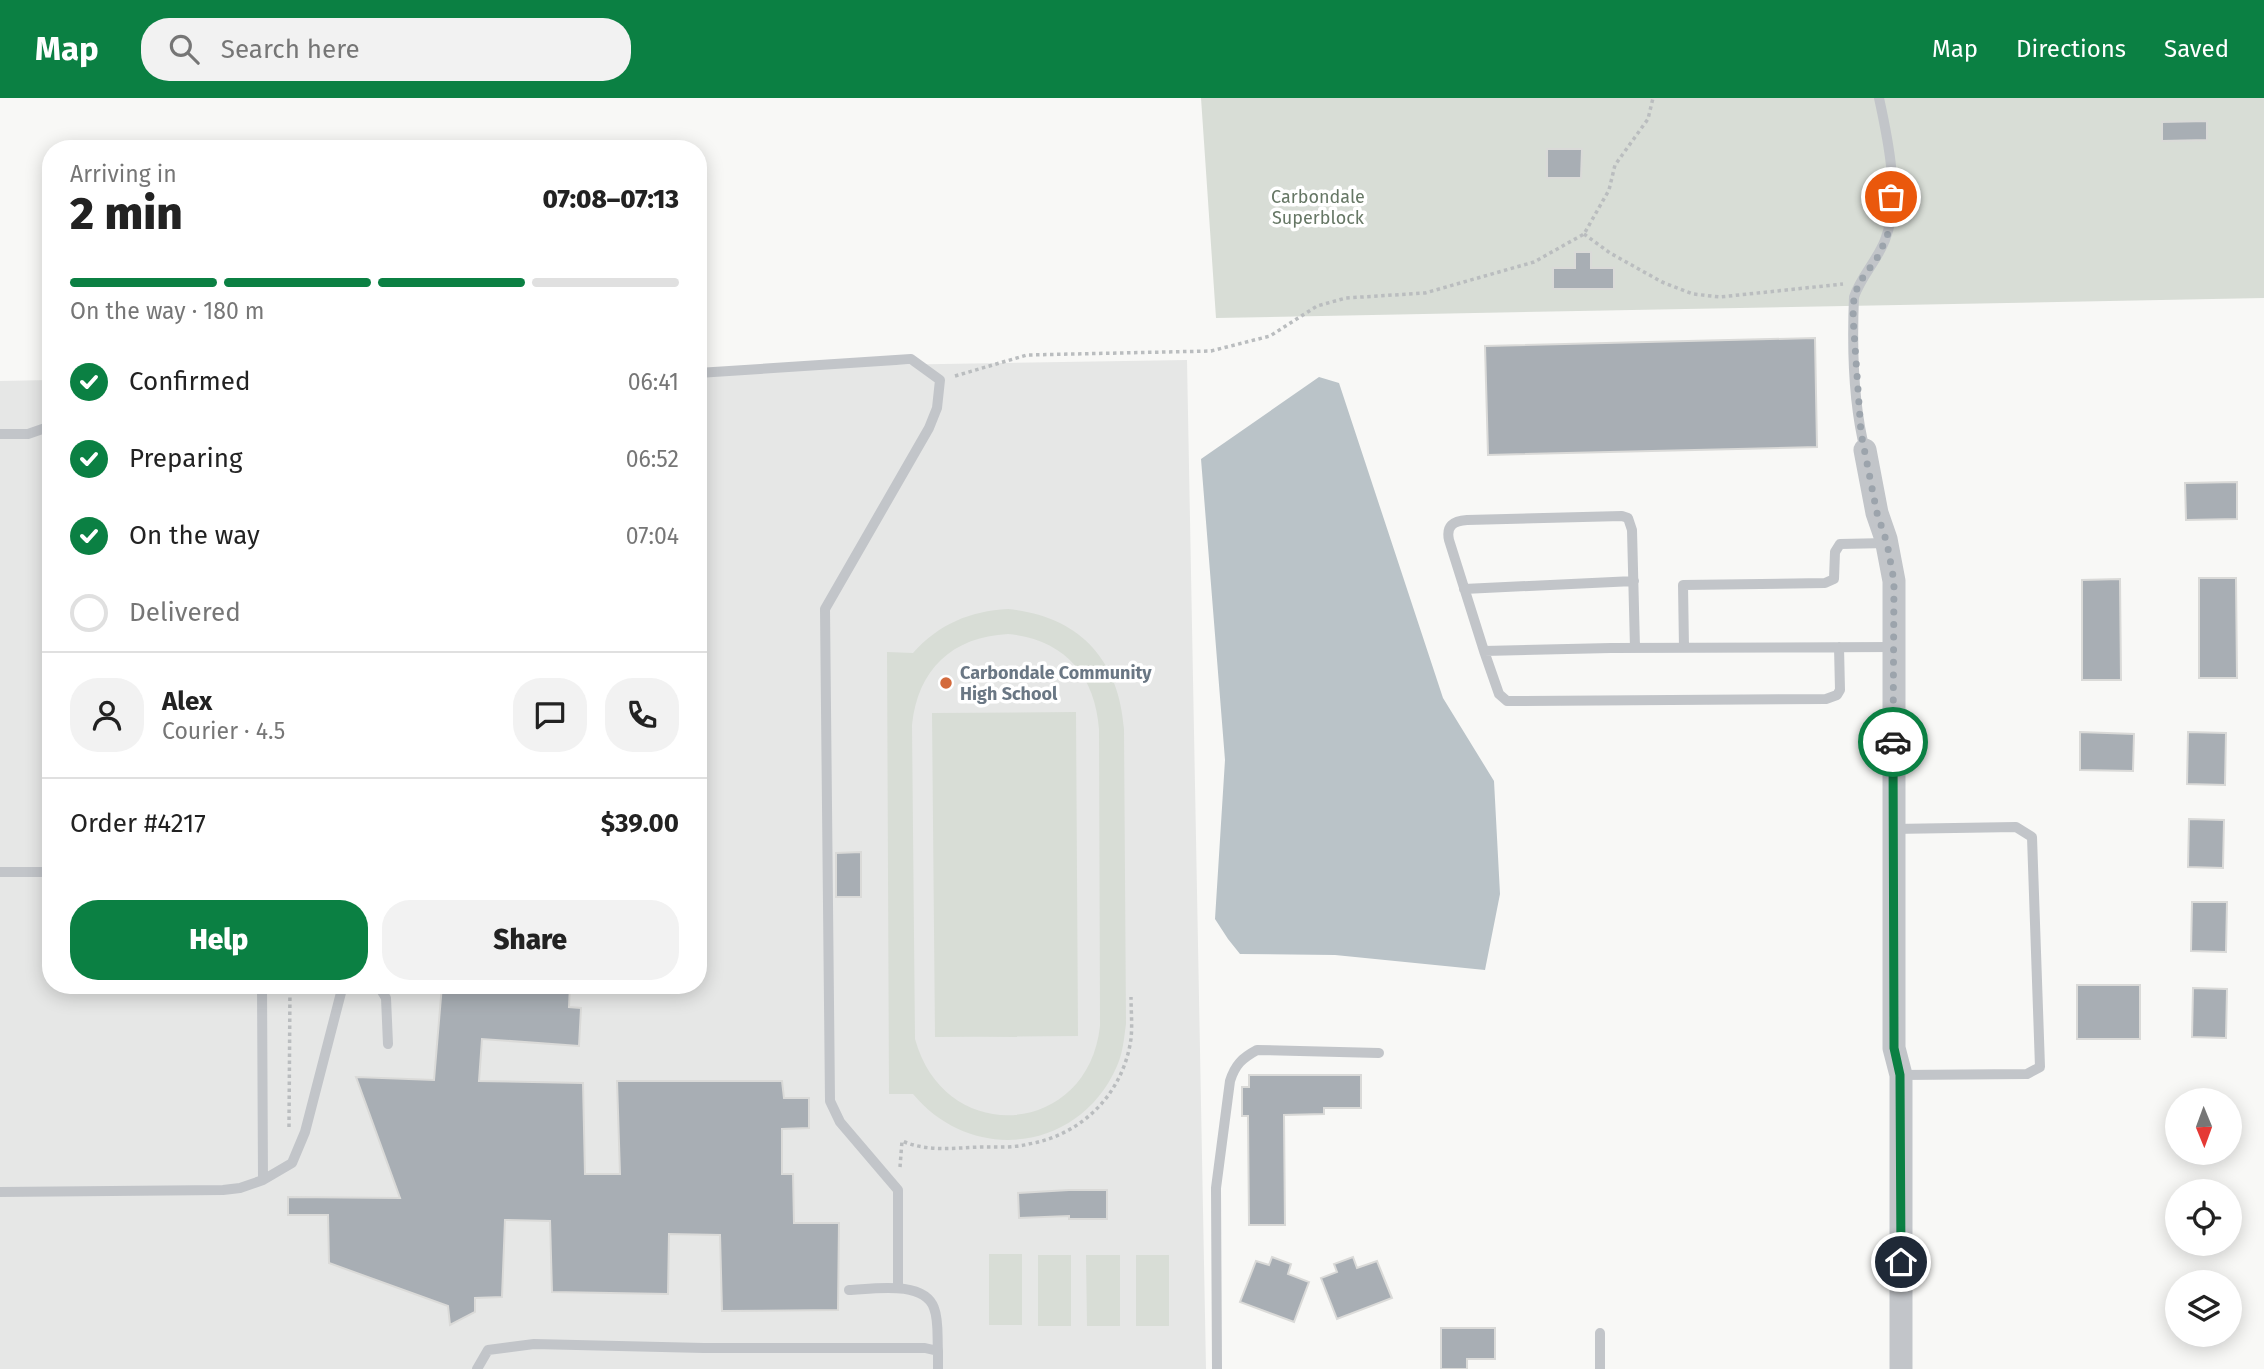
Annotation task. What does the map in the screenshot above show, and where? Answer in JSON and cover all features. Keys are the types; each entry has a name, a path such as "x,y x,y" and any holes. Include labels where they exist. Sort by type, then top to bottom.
{"street":[{"path":"1865,450 1894,581 1894,1048 1900,1075 1901,1369"}],"lane":[{"path":"1865,450 1857,396 1853,317 1854,297 1859,283 1877,258 1887,237 1891,218 1891,177 1880,98"},
{"path":"707,372 911,359 940,380 937,408 929,428 825,609 830,1101 840,1122 898,1190 898,1288"},
{"path":"0,434 28,434 42,429"},
{"path":"1635,648 1631,522 1628,518 1456,520 1450,526 1447,532 1484,651 1499,694 1507,701 1833,697 1840,690 1839,647"},
{"path":"1684,648 1683,585 1825,583 1835,579 1835,552 1840,544 1887,543"},
{"path":"1464,589 1633,582"},
{"path":"1484,651 1894,647"},
{"path":"1893,829 2015,827 2032,837 2039,1054 2039,1067 2027,1074 1900,1075"},
{"path":"0,872 42,872"},
{"path":"262,994 263,1180"},
{"path":"0,1192 223,1190 240,1188 263,1180 292,1163 297,1152 305,1132 340,994"},
{"path":"384,994 388,1044"},
{"path":"1217,1369 1216,1188 1230,1081 1235,1066 1245,1056 1257,1050 1379,1053"},
{"path":"849,1290 898,1288 920,1292 933,1305 937,1319 938,1369"},
{"path":"1600,1333 1600,1369"},
{"path":"477,1369 488,1350 534,1344 704,1348 925,1348 938,1351"}],"path":[{"path":"940,380 1027,355 1211,351 1270,337 1317,306 1346,298 1425,293 1534,262 1584,234 1608,190 1615,165 1648,119 1653,98"},
{"path":"1584,234 1610,253 1662,282 1693,294 1720,296 1859,283"},
{"path":"289,1130 290,994"},
{"path":"898,1190 902,1140 919,1148 1015,1147 1049,1140 1074,1127 1099,1108 1114,1088 1124,1068 1130,1043 1132,997"}],"shaded area":[{"name":"Carbondale Community High School","path":"1187,360 1206,1369 0,1369 0,381 42,380 42,994 707,994 707,368"},
{"path":"1319,377 1339,383 1443,698 1494,781 1500,894 1485,970 1335,955 1240,954 1215,919 1225,760 1201,459"}],"green space":[{"name":"Carbondale Superblock","path":"1201,98 2264,98 2264,298 1216,318"},
{"path":"994,610 1033,613 1075,632 1091,645 1114,682 1124,729 1126,1024 1122,1051 1117,1066 1100,1095 1078,1117 1052,1131 1023,1139 994,1139 965,1132 937,1117 913,1094 889,1094 887,652 913,653 944,627 968,616","holes":["1008,634 1045,643 1073,663 1083,676 1096,709 1099,729 1100,1026 1090,1063 1070,1090 1044,1108 1014,1115 984,1112 955,1099 931,1074 915,1039 912,725 916,705 930,672 955,649 988,636"]},
{"path":"1076,712 1078,1036 935,1037 932,713"},
{"path":"989,1254 1022,1254 1022,1325 989,1325"},
{"path":"1038,1255 1071,1255 1071,1326 1038,1326"},
{"path":"1086,1255 1120,1255 1120,1326 1087,1326"},
{"path":"1136,1255 1169,1255 1169,1326 1136,1326"}],"building":[{"path":"2207,121 2207,140 2162,141 2162,122"},
{"path":"1547,149 1582,149 1581,178 1547,178"},
{"path":"1575,252 1591,252 1591,268 1614,268 1614,289 1553,289 1553,268 1575,268"},
{"path":"1815,338 1817,447 1488,455 1485,346"},
{"path":"2237,482 2237,519 2186,520 2185,483"},
{"path":"2199,578 2236,578 2237,678 2199,678"},
{"path":"2120,579 2121,680 2082,680 2082,580"},
{"path":"2080,732 2134,734 2133,771 2080,770"},
{"path":"2188,732 2226,733 2225,785 2187,784"},
{"path":"2189,819 2224,820 2223,868 2188,867"},
{"path":"861,852 861,897 836,897 836,853"},
{"path":"2192,902 2227,902 2226,952 2191,951"},
{"path":"2077,985 2140,985 2140,1039 2077,1039"},
{"path":"2193,988 2227,989 2226,1038 2192,1037"},
{"path":"441,994 570,994 569,1007 581,1008 579,1046 482,1039 479,1081 583,1083 585,1174 620,1174 617,1081 782,1081 784,1098 809,1098 809,1128 782,1129 782,1174 793,1174 794,1223 839,1223 838,1310 722,1311 720,1235 669,1234 668,1294 552,1292 550,1221 505,1220 502,1297 475,1298 475,1312 450,1325 448,1306 329,1263 328,1215 288,1215 288,1197 400,1198 356,1077 434,1080"},
{"path":"1249,1075 1361,1075 1361,1108 1324,1108 1324,1114 1284,1115 1285,1225 1249,1225 1248,1116 1242,1116 1242,1087 1249,1087"},
{"path":"1107,1190 1107,1219 1069,1219 1069,1216 1019,1218 1018,1193"},
{"path":"1272,1257 1291,1264 1288,1274 1309,1282 1294,1322 1240,1302 1256,1261 1269,1265"},
{"path":"1353,1257 1357,1268 1377,1261 1392,1298 1337,1319 1321,1278 1337,1272 1334,1264"},
{"path":"1441,1328 1495,1328 1495,1359 1467,1359 1467,1369 1441,1369"}],"way so far":[{"path":"1891,197 1887,237 1877,258 1859,283 1854,297 1853,317 1861,433 1894,581 1893,742"}],"place":[{"name":"Carbondale Community High School","path":"946,683"}],"route":[{"path":"1893,742 1894,1048 1900,1075 1901,1262"}]}
